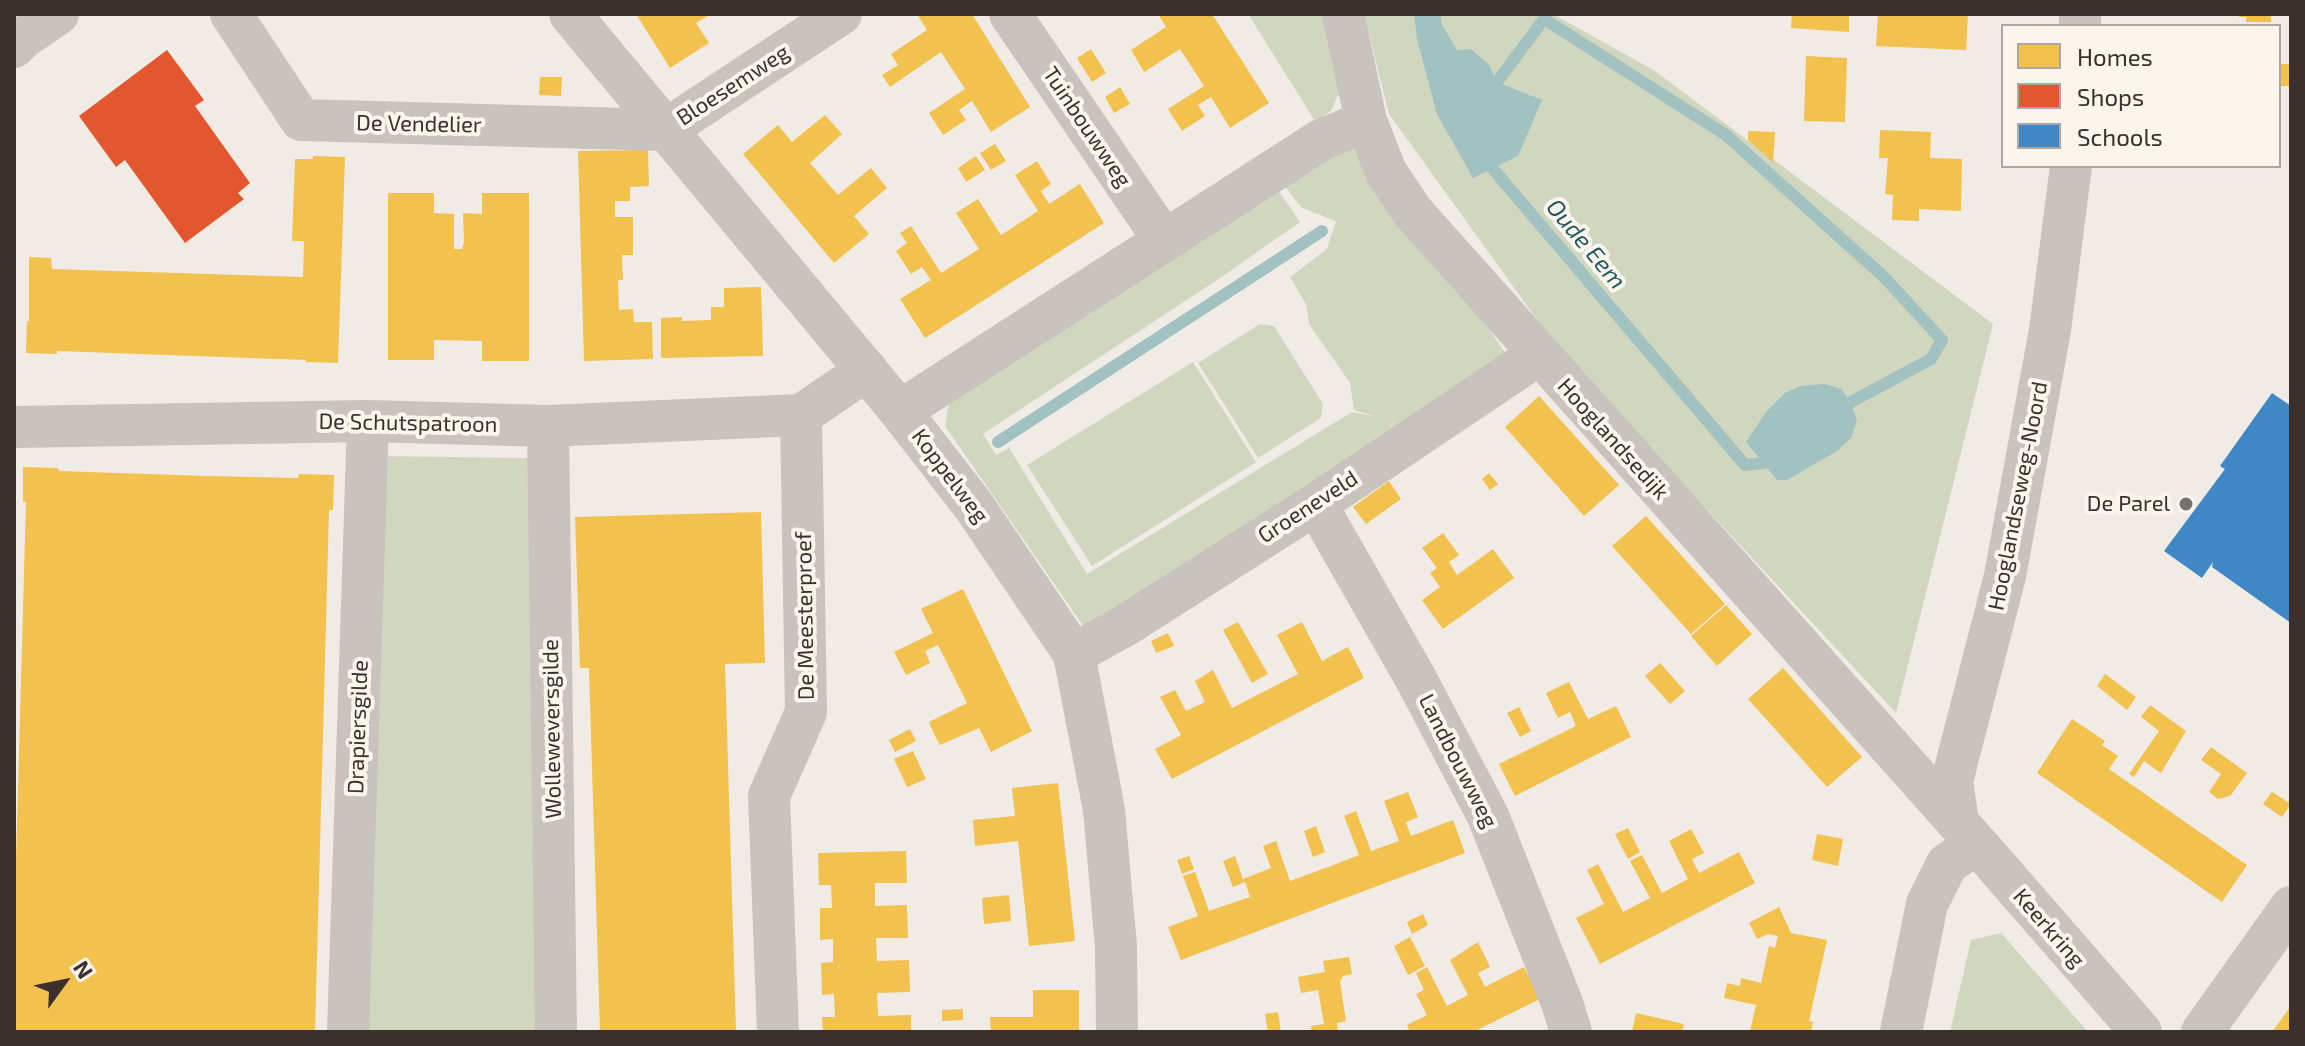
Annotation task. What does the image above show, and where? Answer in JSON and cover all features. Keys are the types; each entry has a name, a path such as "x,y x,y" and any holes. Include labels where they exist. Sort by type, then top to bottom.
{"street":[{"path":"14,47 58,14"},
{"name":"De Vendelier","path":"231,14 301,120 665,130"},
{"name":"Koppelweg","path":"570,14 900,411 973,505 1074,654 1104,810 1116,947 1117,1032"},
{"name":"Bloesemweg","path":"665,130 841,14"},
{"name":"Tuinbouwweg","path":"1010,14 1164,240"},
{"name":"Hooglandsedijk","path":"1343,14 1366,121 1386,172 1412,211 1967,833"},
{"path":"900,411 1321,140 1366,121"},
{"name":"Hooglandseweg-Noord","path":"1967,833 1952,781 2005,576 2050,330 2071,168"},
{"name":"Groeneveld","path":"1074,654 1126,625 1316,504 1417,434 1528,365 1538,355"},
{"path":"801,415 867,370"},
{"name":"De Schutspatroon","path":"14,427 368,421 548,426 801,415"},
{"name":"De Meesterproef","path":"778,1032 769,796 806,712 801,415"},
{"name":"Drapiersgilde","path":"348,1032 368,421"},
{"name":"Wolleweversgilde","path":"548,426 556,1032"},
{"name":"Landbouwweg","path":"1316,504 1416,679 1488,816 1571,1032"},
{"path":"1901,1032 1927,904 1967,833"},
{"name":"Keerkring","path":"1967,833 2141,1032"},
{"path":"2202,1032 2291,907"}],"green space":[{"path":"1248,14 1328,14 1339,93 1331,111 1315,121"},
{"path":"1364,14 1553,14 1655,71 1993,324 1896,713 1559,350 1389,114"},
{"path":"1350,125 1508,357 1396,433 1388,419 1395,434 1084,627 945,426 950,397 1272,181 1300,222 983,434 996,455 1009,448 1087,574 1352,412 1377,417 1354,410 1350,383 1309,324 1306,304 1290,277 1327,249 1336,221 1302,208 1276,175"},
{"path":"1260,324 1274,326 1323,404 1321,418 1258,458 1198,363"},
{"path":"1193,362 1256,462 1092,566 1027,465"},
{"path":"377,456 528,458 543,1032 367,1032"},
{"path":"2001,933 2088,1032 1950,1032 1971,940"}],"water":[{"path":"1414,14 1440,14 1442,25 1457,50 1471,49 1489,65 1497,82 1542,100 1518,156 1473,178 1437,114 1417,39"},
{"path":"1825,384 1841,389 1851,402 1857,421 1851,438 1837,451 1787,480 1777,480 1746,442 1766,412 1785,393 1801,386"}],"building: Homes":[{"path":"636,14 711,14 696,23 709,43 670,68"},
{"path":"917,14 972,14 1030,107 991,132 972,101 959,110 966,120 943,135 929,113 965,89 941,52 890,87 882,75 898,65 891,54 927,30"},
{"path":"1158,14 1212,14 1269,103 1230,128 1211,97 1198,105 1205,116 1182,131 1168,109 1204,86 1180,49 1144,72 1131,50 1166,27"},
{"path":"1792,14 1849,14 1849,32 1791,28"},
{"path":"1878,14 1968,14 1966,50 1876,46"},
{"path":"2239,14 2271,14 2271,22 2246,22 2246,17 2239,17"},
{"path":"1091,49 1106,73 1092,82 1077,58"},
{"path":"1806,56 1847,58 1845,122 1804,121"},
{"path":"2281,64 2291,64 2291,86 2281,86"},
{"path":"540,77 562,77 561,96 539,95"},
{"path":"1120,87 1130,104 1114,113 1105,97"},
{"path":"825,115 842,134 810,163 838,195 871,168 887,188 854,216 869,234 834,263 743,154 778,125 792,142"},
{"path":"1880,130 1931,132 1930,158 1962,159 1961,211 1919,209 1919,221 1892,220 1893,195 1885,194 1888,158 1879,158"},
{"path":"1748,131 1775,132 1773,162 1748,140"},
{"path":"995,144 1006,161 991,170 980,153"},
{"path":"648,150 649,186 630,187 630,201 615,201 615,217 633,217 633,255 622,255 623,280 618,280 619,310 633,309 634,322 652,322 653,359 584,361 578,151"},
{"path":"313,156 345,157 338,363 57,351 57,354 26,353 29,257 51,258 52,269 303,277 304,241 292,241 295,159 313,159"},
{"path":"976,156 985,170 966,182 958,168"},
{"path":"1037,161 1051,184 1041,191 1049,204 1080,184 1104,223 925,338 900,299 931,280 922,267 911,274 896,251 907,243 900,233 911,226 941,273 979,249 956,213 978,199 1001,235 1038,211 1015,175"},
{"path":"388,193 434,193 434,213 454,214 454,249 462,249 463,213 482,214 482,193 529,193 529,361 482,361 482,341 434,340 434,360 388,360"},
{"path":"761,287 763,356 661,358 661,318 711,320 711,307 724,307 724,288"},
{"path":"1539,396 1619,485 1584,516 1505,427"},
{"path":"23,467 207,476 298,478 299,474 334,475 333,510 329,510 315,1032 14,1032 26,502 23,502"},
{"path":"1489,473 1498,484 1490,490 1482,479"},
{"path":"1389,481 1401,499 1366,524 1353,507"},
{"path":"761,512 765,663 725,664 736,1032 600,1032 589,668 580,668 575,517"},
{"path":"1646,516 1725,604 1691,634 1612,546"},
{"path":"1443,533 1459,555 1449,562 1457,575 1493,549 1514,578 1443,629 1422,600 1440,587 1430,573 1437,568 1422,548"},
{"path":"963,589 1032,731 991,752 979,728 940,745 934,734 929,722 967,703 938,645 925,651 930,663 906,675 894,652 933,633 921,609"},
{"path":"1726,605 1752,634 1717,666 1691,636"},
{"path":"1238,622 1268,674 1252,683 1223,630"},
{"path":"1302,622 1322,661 1348,647 1364,678 1172,779 1155,749 1181,735 1160,697 1175,690 1186,711 1205,702 1195,681 1213,670 1232,708 1298,674 1277,635"},
{"path":"1168,633 1174,646 1156,653 1151,641"},
{"path":"1660,663 1685,691 1670,704 1645,676"},
{"path":"1783,668 1862,757 1827,787 1748,699"},
{"path":"2105,674 2136,697 2127,710 2097,686"},
{"path":"1569,682 1588,719 1616,706 1631,737 1515,796 1499,764 1576,726 1570,712 1558,718 1546,693"},
{"path":"2150,705 2186,731 2161,773 2144,761 2134,777 2129,774 2159,731 2141,717"},
{"path":"1519,707 1531,731 1520,737 1507,713"},
{"path":"2072,719 2105,741 2102,745 2118,756 2109,769 2247,865 2222,902 2037,773"},
{"path":"910,729 916,741 895,752 889,740"},
{"path":"2211,747 2247,773 2230,796 2218,799 2209,792 2221,774 2201,760"},
{"path":"913,751 926,779 907,787 894,759"},
{"path":"1058,783 1075,941 1029,946 1018,841 975,846 973,820 1015,816 1012,788"},
{"path":"1408,792 1418,817 1406,822 1411,836 1453,820 1465,853 1181,960 1168,927 1198,916 1183,876 1195,872 1209,911 1250,897 1245,882 1233,887 1223,861 1235,856 1243,879 1271,868 1263,846 1276,841 1290,881 1331,866 1359,855 1344,816 1356,811 1371,851 1399,841 1384,801"},
{"path":"2272,792 2291,804 2282,817 2263,804"},
{"path":"1316,826 1325,852 1313,857 1304,831"},
{"path":"1628,828 1640,852 1628,859 1615,834"},
{"path":"1691,829 1704,853 1692,859 1699,873 1739,852 1755,883 1600,964 1576,918 1604,904 1587,870 1598,864 1623,912 1650,898 1630,861 1642,855 1662,893 1688,879 1669,841"},
{"path":"1817,834 1843,839 1838,866 1812,860"},
{"path":"906,851 907,883 875,883 875,906 907,905 908,938 876,938 877,961 909,960 910,992 877,993 878,1016 911,1015 911,1032 823,1032 822,1017 835,1017 834,994 822,995 821,963 833,962 833,939 820,940 820,908 832,908 831,885 819,885 818,853"},
{"path":"1189,856 1194,869 1182,874 1177,860"},
{"path":"1009,895 1011,921 984,924 982,898"},
{"path":"1779,907 1791,933 1827,940 1809,1021 1813,1022 1811,1032 1750,1031 1756,1005 1724,998 1727,983 1740,986 1741,978 1761,983 1769,946 1775,948 1778,936 1768,934 1757,939 1749,923"},
{"path":"1423,914 1428,925 1412,934 1407,922"},
{"path":"1410,937 1425,966 1408,975 1394,946"},
{"path":"1478,942 1490,967 1478,973 1485,987 1524,967 1540,999 1473,1032 1410,1032 1407,1025 1427,1015 1416,994 1424,990 1416,973 1427,967 1447,1006 1468,995 1450,960"},
{"path":"1349,957 1352,974 1343,976 1340,982 1346,1021 1337,1023 1338,1032 1312,1032 1311,1026 1324,1024 1318,990 1301,993 1298,977 1325,972 1323,961"},
{"path":"1033,990 1079,990 1079,1032 991,1032 990,1017 1033,1017"},
{"path":"2291,1006 2291,1032 2272,1032"},
{"path":"963,1009 963,1020 942,1021 942,1010"},
{"path":"1278,1012 1281,1032 1268,1032 1265,1014"},
{"path":"1636,1013 1684,1024 1682,1032 1632,1032"}],"building: Shops":[{"path":"167,50 204,100 195,106 250,183 238,193 244,199 185,243 125,160 116,167 79,116"}],"building: Schools":[{"path":"2272,393 2291,406 2291,623 2212,567 2213,562 2202,578 2164,551 2225,469 2220,466"}],"waterway":[{"path":"1484,90 1497,82 1544,19 1726,135 1883,276 1942,340 1931,359 1851,402"},
{"name":"Oude Eem","path":"1481,155 1745,465 1763,463"},
{"path":"998,442 1322,231"}],"place":[{"name":"De Parel","path":"2186,504"}]}
